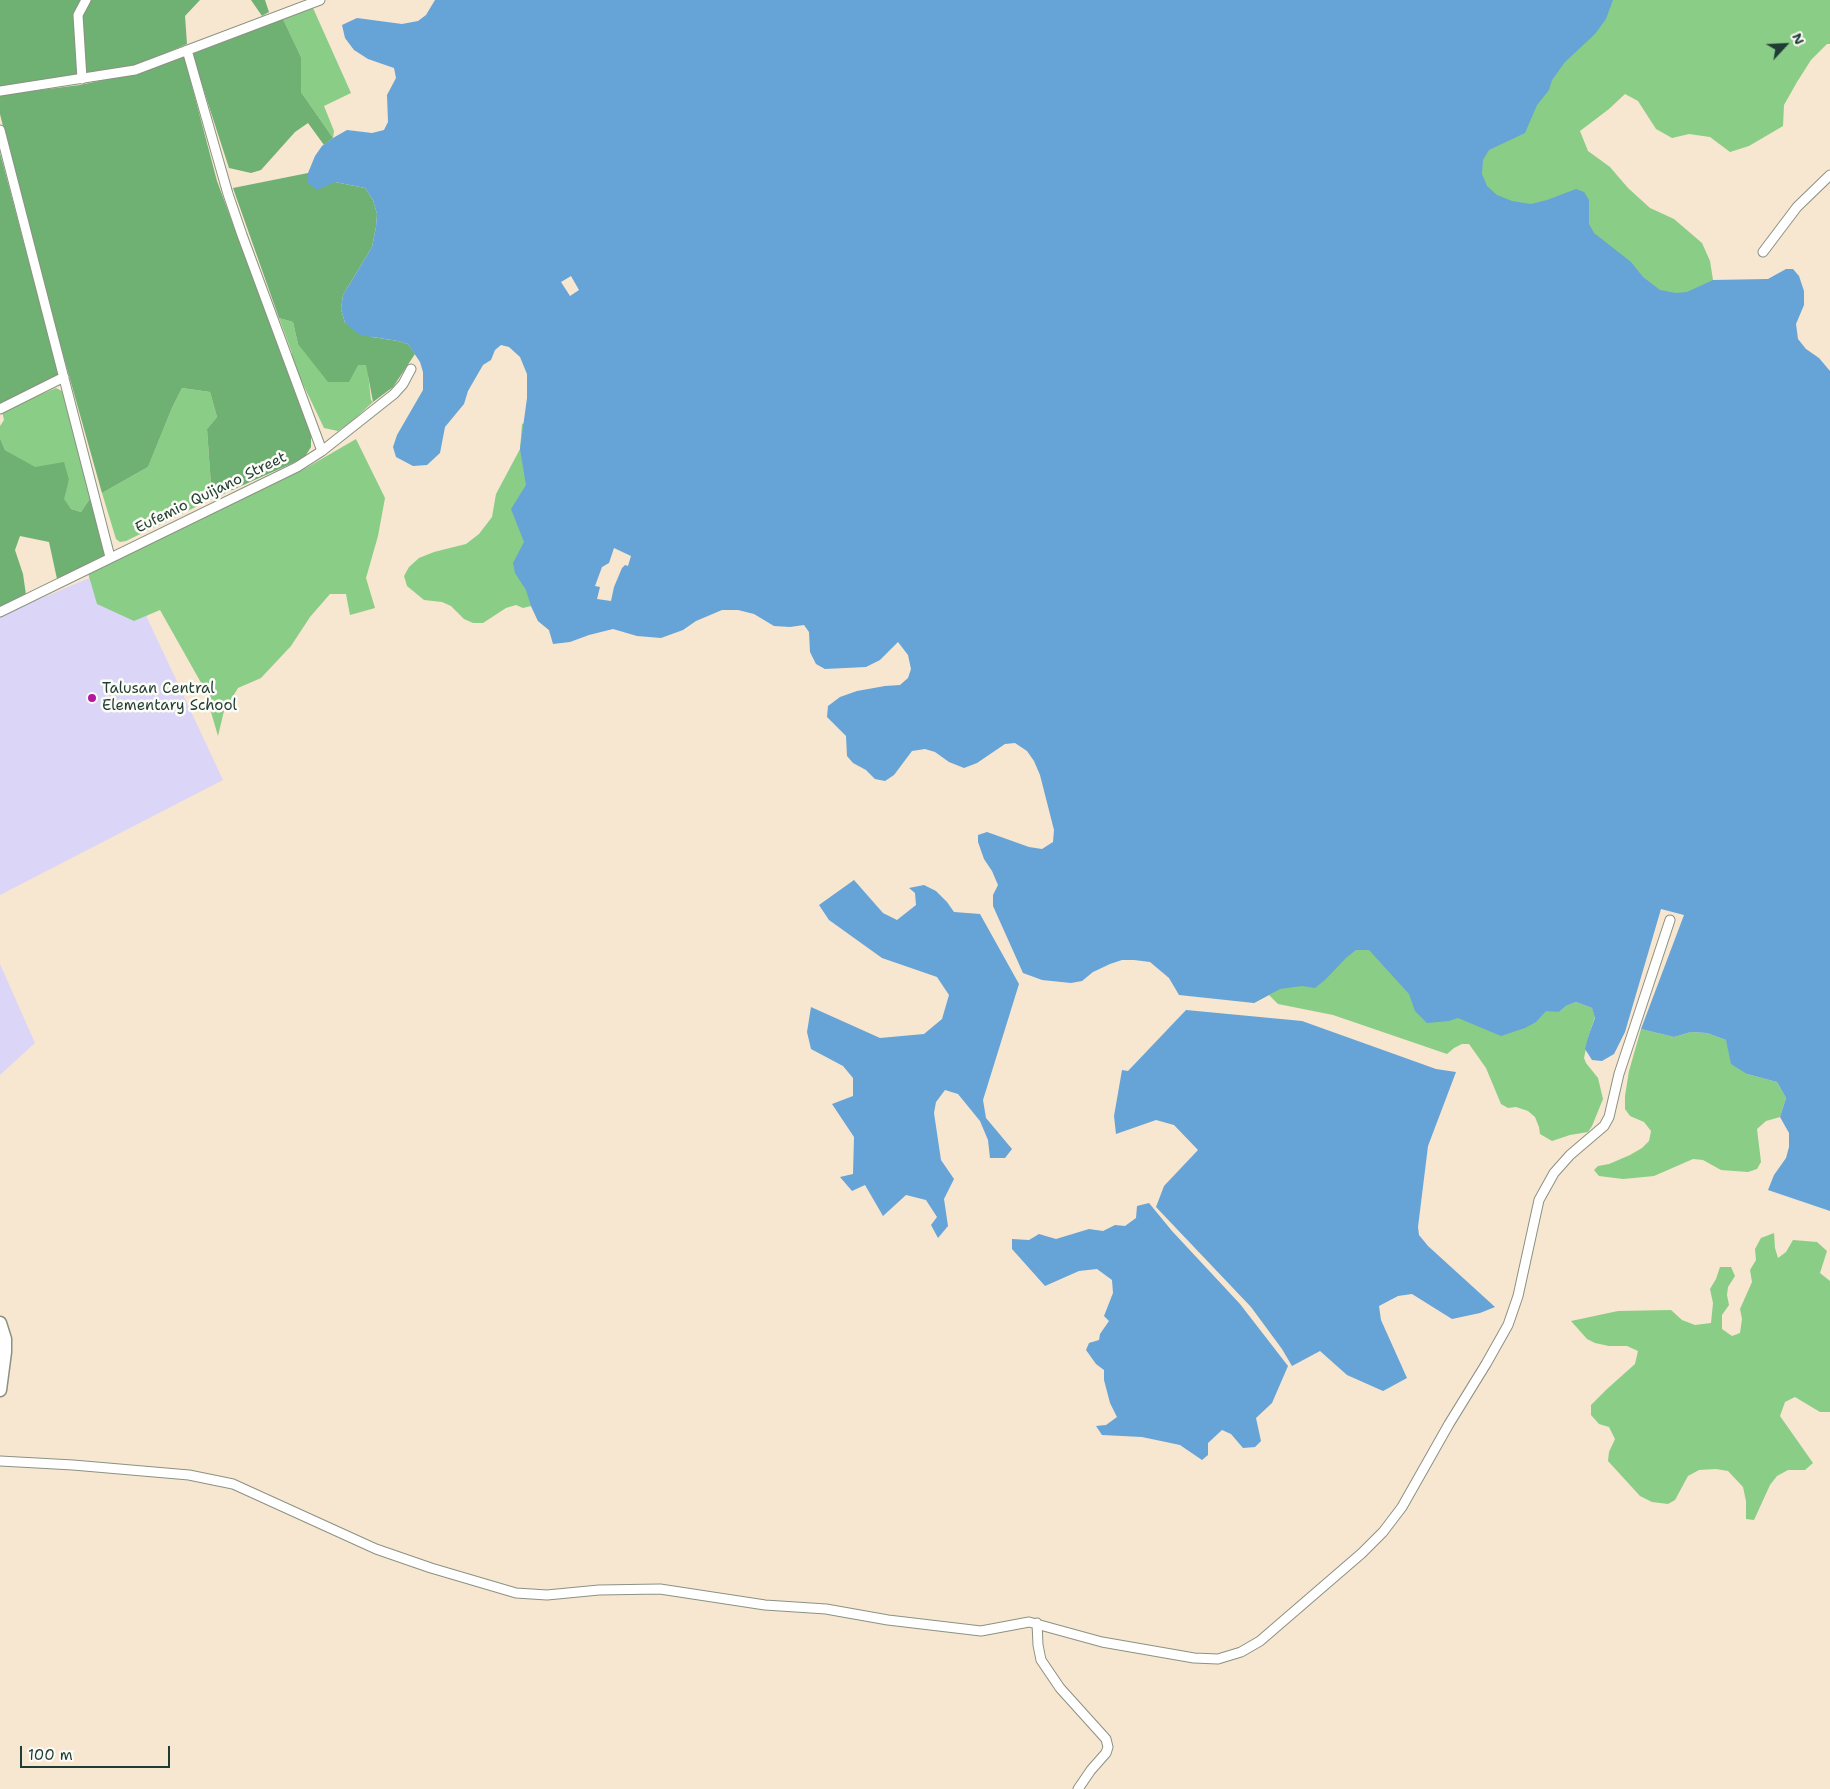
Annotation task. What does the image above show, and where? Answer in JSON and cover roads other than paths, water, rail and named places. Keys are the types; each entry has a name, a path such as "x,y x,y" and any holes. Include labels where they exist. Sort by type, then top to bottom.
{"main road":[{"path":"0,1323 5,1352 0,1390"}],"street":[{"path":"82,78 78,15 86,0"},
{"path":"0,91 135,70 317,1"},
{"path":"187,50 239,227 322,451"},
{"path":"0,130 110,557"},
{"path":"1764,252 1797,207 1830,175"},
{"name":"Eufemio Quijano Street","path":"0,612 297,467 322,451 394,394 411,368"},
{"path":"0,409 64,377"},
{"path":"0,1461 189,1475 233,1484 376,1549 431,1568 516,1593 548,1596 599,1590 660,1590 765,1605 826,1609 888,1620 981,1631 1029,1622 1037,1623 1102,1642 1194,1658 1218,1659 1241,1652 1260,1641 1362,1553 1383,1532 1402,1507 1449,1424 1486,1364 1508,1325 1518,1296 1538,1200 1554,1173 1570,1155 1604,1126 1609,1117 1618,1074 1670,920"},
{"path":"1037,1623 1041,1660 1060,1688 1106,1739 1108,1747 1106,1753 1078,1789"}],"water":[{"path":"435,0 1613,0 1606,19 1595,34 1565,62 1552,80 1549,90 1537,105 1525,133 1489,150 1483,160 1482,174 1487,186 1497,195 1512,201 1531,204 1576,189 1584,192 1589,200 1589,224 1594,233 1631,262 1643,277 1660,290 1676,293 1687,292 1713,280 1768,279 1786,269 1793,269 1799,276 1804,291 1804,305 1796,324 1798,339 1830,371 1830,1211 1768,1190 1774,1175 1786,1158 1789,1147 1789,1133 1780,1117 1786,1098 1777,1082 1747,1074 1731,1064 1726,1040 1707,1033 1691,1032 1674,1037 1641,1029 1684,915 1661,909 1625,1032 1614,1054 1602,1061 1592,1060 1585,1049 1595,1018 1592,1008 1576,1002 1566,1006 1559,1012 1546,1011 1536,1022 1501,1036 1458,1018 1449,1021 1427,1023 1415,1011 1409,994 1369,950 1356,950 1315,988 1302,986 1280,989 1254,1003 1179,995 1169,978 1150,962 1134,960 1122,960 1110,964 1093,972 1082,981 1071,983 1042,980 1023,973 993,906 993,895 998,885 984,859 978,842 978,835 987,832 1029,847 1042,849 1053,842 1054,830 1040,775 1027,751 1015,743 1005,744 977,763 964,768 949,762 935,752 925,749 912,751 894,775 885,781 875,779 866,770 853,763 847,756 846,736 827,717 828,706 840,697 857,691 900,685 908,678 911,669 908,655 898,642 880,660 866,667 825,669 816,664 810,652 809,632 804,625 790,627 774,626 754,614 738,610 722,610 696,621 683,630 661,638 637,636 613,629 570,642 553,644 549,630 538,621 526,590 515,573 513,563 524,542 511,509 526,485 520,449 527,398 527,374 520,357 509,347 501,345 495,350 491,360 483,365 468,391 464,404 445,427 440,453 427,465 413,466 396,457 393,447 397,435 423,390 423,372 420,362 408,344 360,335 345,323 341,309 343,295 372,247 377,214 373,200 365,188 335,182 317,190 308,183 308,173 315,156 322,146 347,130 372,133 384,130 388,122 387,95 396,78 394,68 368,59 354,50 345,38 342,25 357,18 402,24 418,21 426,15"},
{"path":"854,880 883,913 897,920 916,905 915,893 909,888 924,885 936,891 954,912 980,914 1019,984 983,1100 986,1118 1012,1149 1005,1158 990,1158 988,1140 980,1121 958,1094 945,1090 936,1102 934,1113 941,1160 954,1179 944,1199 948,1226 938,1238 931,1225 937,1217 926,1200 906,1195 883,1216 865,1185 852,1191 840,1177 853,1174 854,1137 832,1104 853,1096 853,1078 843,1066 811,1049 807,1032 811,1007 880,1038 924,1034 942,1019 949,995 937,977 882,958 829,920 819,905"},
{"path":"1186,1010 1302,1021 1436,1069 1456,1072 1428,1146 1418,1227 1419,1235 1428,1246 1495,1307 1480,1313 1452,1319 1412,1294 1398,1296 1379,1306 1381,1320 1407,1378 1383,1391 1347,1375 1320,1351 1292,1366 1251,1307 1156,1207 1164,1186 1198,1150 1174,1125 1156,1120 1116,1134 1114,1116 1122,1070 1128,1071"},
{"path":"1149,1203 1172,1231 1240,1304 1288,1366 1272,1403 1256,1418 1261,1441 1255,1447 1243,1448 1231,1434 1222,1430 1208,1443 1208,1455 1202,1460 1180,1445 1142,1437 1102,1435 1096,1426 1106,1425 1117,1417 1110,1403 1104,1380 1104,1370 1096,1364 1086,1350 1089,1343 1099,1340 1100,1334 1109,1321 1104,1316 1113,1293 1112,1280 1097,1269 1079,1271 1045,1286 1012,1249 1012,1239 1029,1240 1039,1234 1056,1239 1089,1229 1103,1231 1115,1225 1125,1226 1136,1218 1137,1206"}],"place":[{"name":"Talusan Central Elementary School","path":"92,698"}]}
